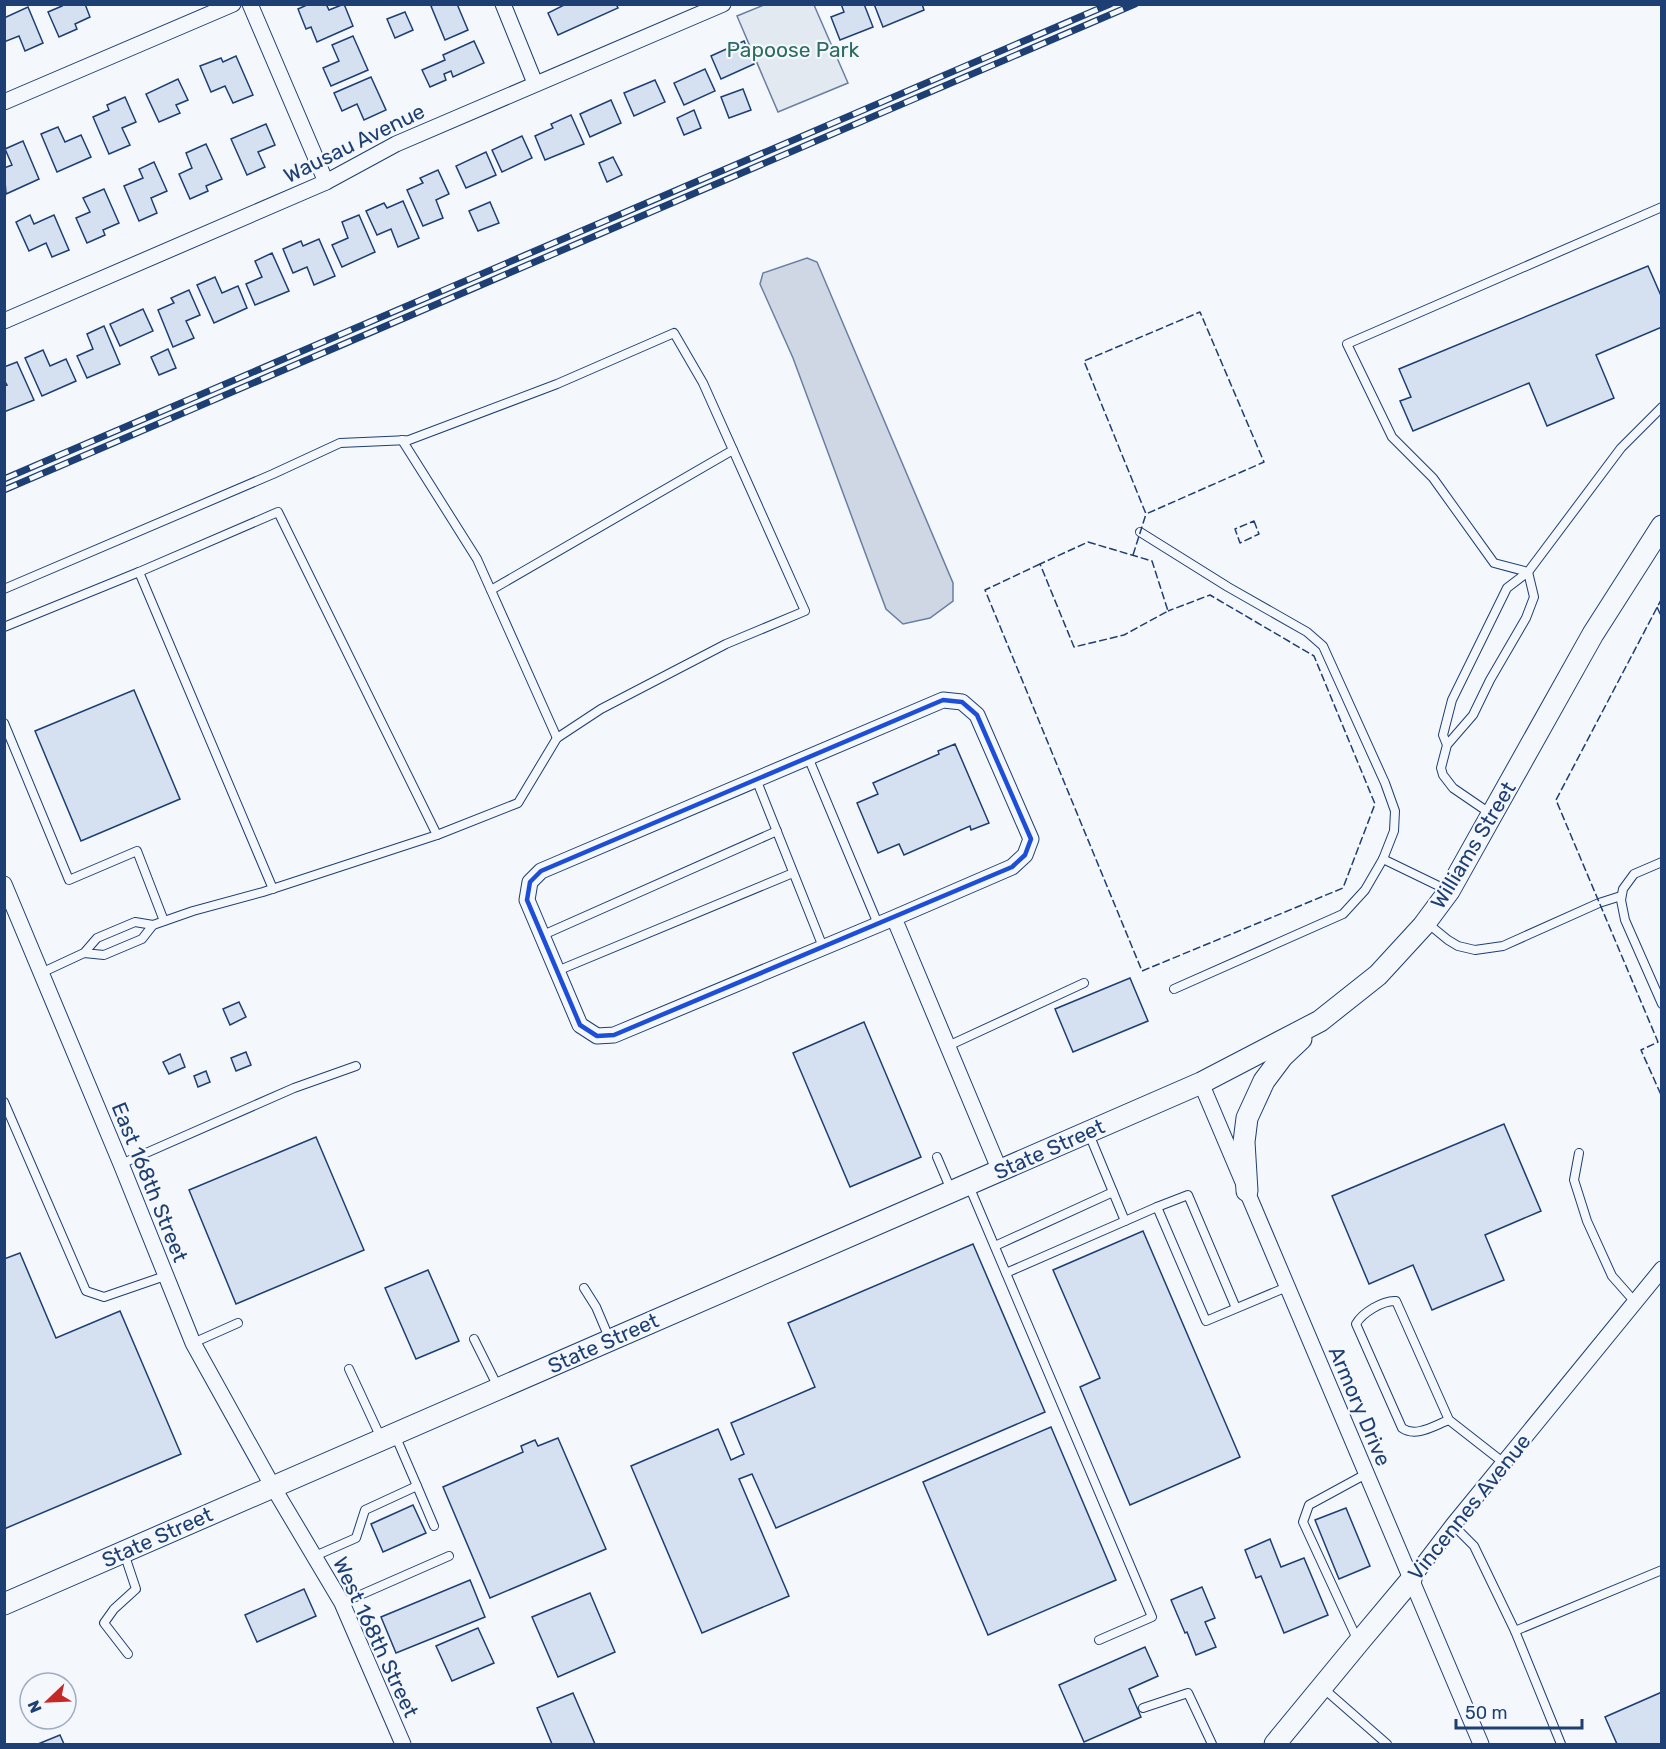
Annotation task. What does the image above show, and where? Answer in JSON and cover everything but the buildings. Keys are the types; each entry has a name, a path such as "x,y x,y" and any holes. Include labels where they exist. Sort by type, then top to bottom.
{"street":[{"path":"4,102 233,4"},
{"path":"250,4 326,182"},
{"path":"503,4 535,83"},
{"name":"Wausau Avenue","path":"4,321 326,182 396,144 723,4"},
{"name":"Williams Street","path":"1201,1083 1320,1021 1378,975 1426,922 1449,891 1593,634 1662,526"},
{"path":"943,700 962,702 977,715 1031,839 1025,855 1012,867 614,1035 597,1036 580,1025 527,900 530,882 541,871 808,757 943,700"},
{"name":"East 168th Street","path":"4,884 9,909 41,973 193,1343 273,1487"},
{"path":"894,918 1000,1171"},
{"path":"1247,1191 1244,1142 1247,1118 1263,1081 1282,1056 1320,1021"},
{"name":"State Street","path":"4,1604 1201,1083"},
{"name":"Armory Drive","path":"1201,1083 1481,1744"},
{"name":"Vincennes Avenue","path":"1275,1744 1412,1580 1453,1525 1662,1269"},
{"name":"West 168th Street","path":"273,1487 342,1603 404,1744"}],"lane":[{"path":"1528,572 1494,563 1433,478 1392,437 1347,344 1662,207"},
{"path":"4,589 340,443 409,440 557,384 674,333 703,383 805,611 726,645 601,709 557,738 518,802 437,835 273,889 193,911 153,925 135,922 97,938 84,953 41,973"},
{"path":"1447,745 1443,735 1452,700 1507,588 1528,572 1621,448 1662,407"},
{"path":"402,440 477,559 557,738"},
{"path":"491,590 733,450"},
{"path":"4,627 278,512 437,835"},
{"path":"1140,532 1307,632 1323,646 1385,783 1395,811 1394,831 1383,859 1365,890 1343,914 1174,989"},
{"path":"139,572 273,889"},
{"path":"1492,815 1453,788 1443,775 1441,768 1447,745 1473,715 1490,680 1526,618 1534,597 1528,572"},
{"path":"4,723 69,880 137,851 164,921"},
{"path":"808,757 878,924"},
{"path":"756,779 824,947"},
{"path":"543,935 777,831"},
{"path":"1383,859 1449,891"},
{"path":"1662,862 1634,874 1623,889 1621,900 1625,920 1662,1004"},
{"path":"557,971 793,873"},
{"path":"1426,922 1458,946 1475,950 1503,946 1599,903 1622,896"},
{"path":"84,953 104,954 142,939 153,925"},
{"path":"948,1046 1084,983"},
{"path":"121,1164 294,1088 356,1066"},
{"path":"4,1102 86,1291 104,1297 165,1276"},
{"path":"1088,1132 1125,1221"},
{"path":"1579,1153 1574,1180 1587,1221 1612,1276 1635,1302"},
{"path":"937,1157 960,1188 995,1246 1152,1617 1099,1640"},
{"path":"995,1246 1113,1192"},
{"path":"1006,1272 1188,1195 1236,1308"},
{"path":"1157,1207 1206,1321 1287,1287"},
{"path":"584,1288 596,1307 610,1340"},
{"path":"1449,1420 1417,1432 1409,1433 1402,1428 1356,1324 1360,1316 1389,1300 1396,1301 1449,1420 1504,1463"},
{"path":"193,1343 238,1323"},
{"path":"474,1339 498,1389"},
{"path":"349,1369 417,1486 434,1526"},
{"path":"1359,1642 1303,1522 1309,1505 1366,1474"},
{"path":"315,1556 356,1538 365,1510 417,1486"},
{"path":"1453,1525 1474,1546 1515,1632 1561,1744"},
{"path":"123,1552 136,1589 114,1609 104,1623 128,1654"},
{"path":"342,1603 449,1556"},
{"path":"1515,1632 1662,1570"},
{"path":"1322,1687 1387,1744"},
{"path":"1143,1708 1188,1693 1212,1744"}],"highlighted area":[{"path":"943,700 962,702 977,715 1031,839 1025,855 1012,867 614,1035 597,1036 580,1025 527,900 530,882 541,871"}],"green space":[{"name":"Papoose Park","path":"764,5 814,5 848,83 778,112 737,16"}],"shaded area":[{"path":"807,258 817,262 953,583 953,601 930,618 903,624 886,609 793,358 760,284 763,273"}],"railway":[{"path":"4,479 1110,4"},
{"path":"4,490 1135,4"}],"fence":[{"path":"1133,555 1146,514 1084,361 1200,312 1264,462 1146,514"},
{"path":"1254,521 1259,534 1240,543 1235,529 1254,521"},
{"path":"1088,542 1152,561 1168,611 1124,635 1074,647 1040,564 1088,542"},
{"path":"1040,564 985,590 1142,971 1343,888 1375,804 1314,656 1210,595 1168,611"},
{"path":"1662,598 1556,800 1658,1042 1641,1050 1662,1097"},
{"path":"1657,607 1662,618"}]}
